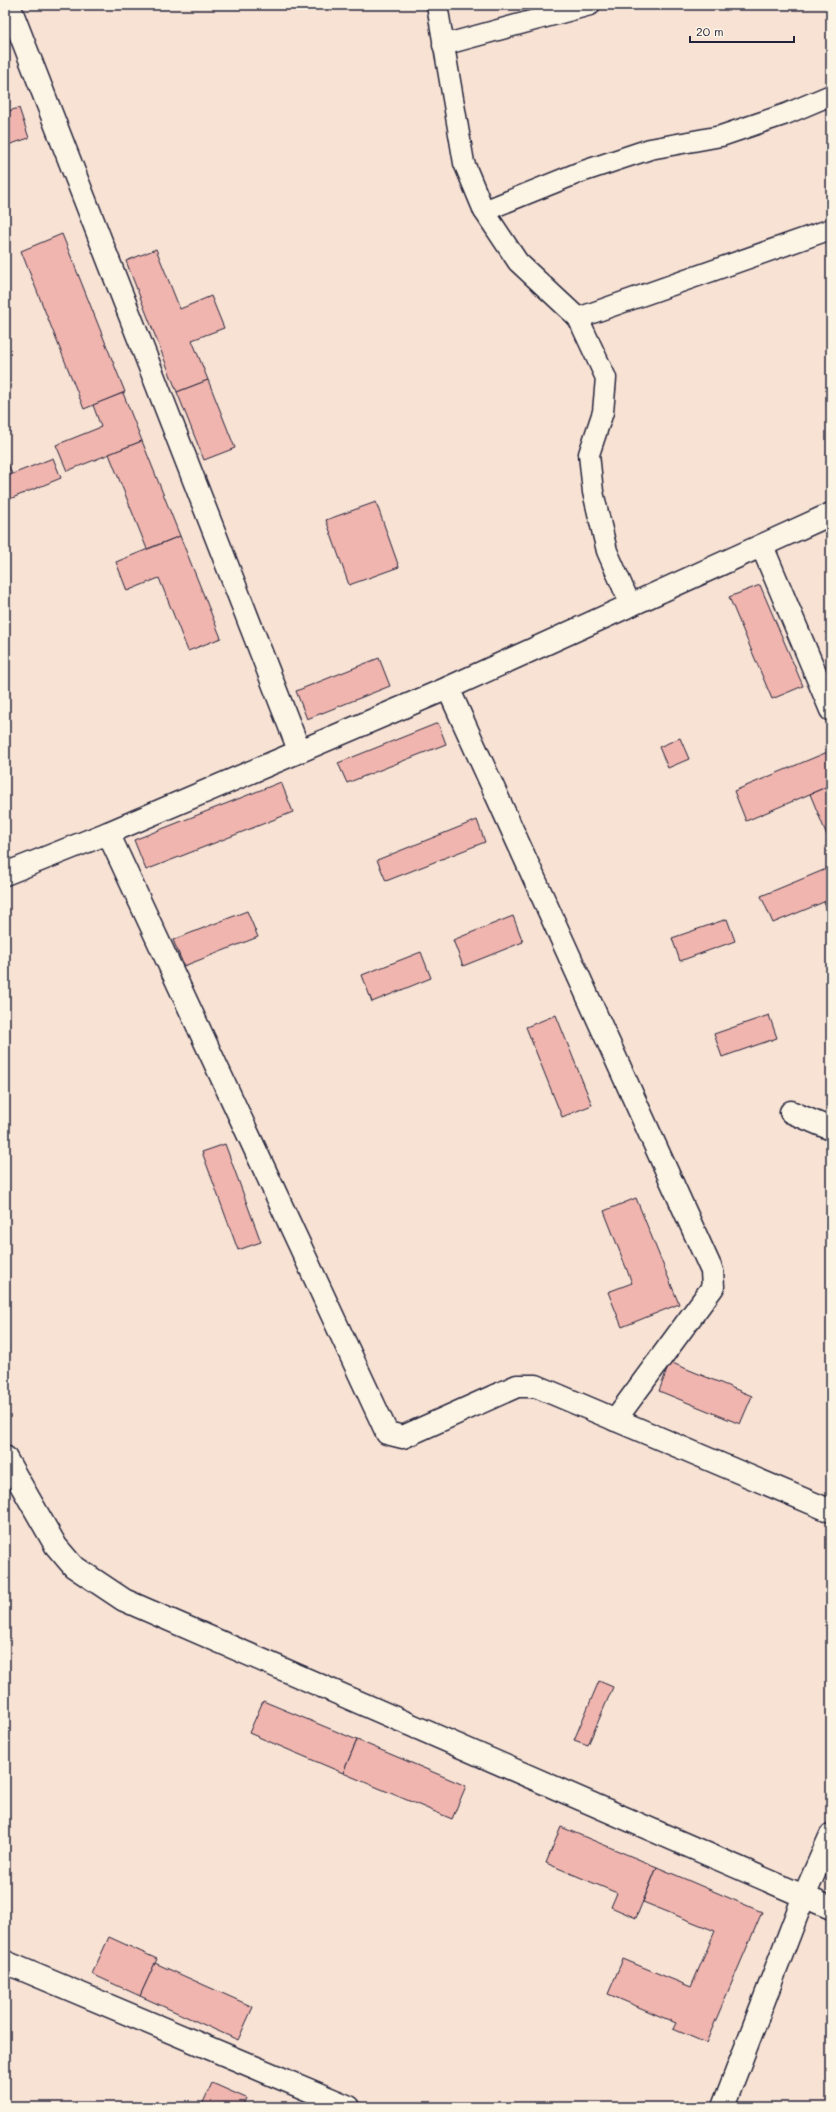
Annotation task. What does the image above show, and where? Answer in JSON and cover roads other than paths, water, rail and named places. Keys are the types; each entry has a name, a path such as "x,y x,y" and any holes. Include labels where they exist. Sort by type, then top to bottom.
{"street":[{"path":"9,5 299,750"},
{"path":"5,874 108,833 299,750 448,688 831,514"},
{"path":"762,546 831,710"},
{"path":"448,688 712,1271 713,1287 615,1420"},
{"path":"108,833 386,1433 403,1437 517,1386 536,1386 831,1511"},
{"path":"791,1112 831,1129"},
{"path":"5,1457 56,1546 73,1566 124,1600 831,1908"},
{"path":"723,2107 804,1896 831,1835"},
{"path":"5,1962 349,2107"}],"lane":[{"path":"437,5 464,163 484,211 518,262 578,318 606,378 603,412 589,454 592,492 607,551 631,606"},
{"path":"443,45 590,5"},
{"path":"484,211 578,173 621,158 650,149 721,136 786,114 831,95"},
{"path":"578,318 831,229"}]}
